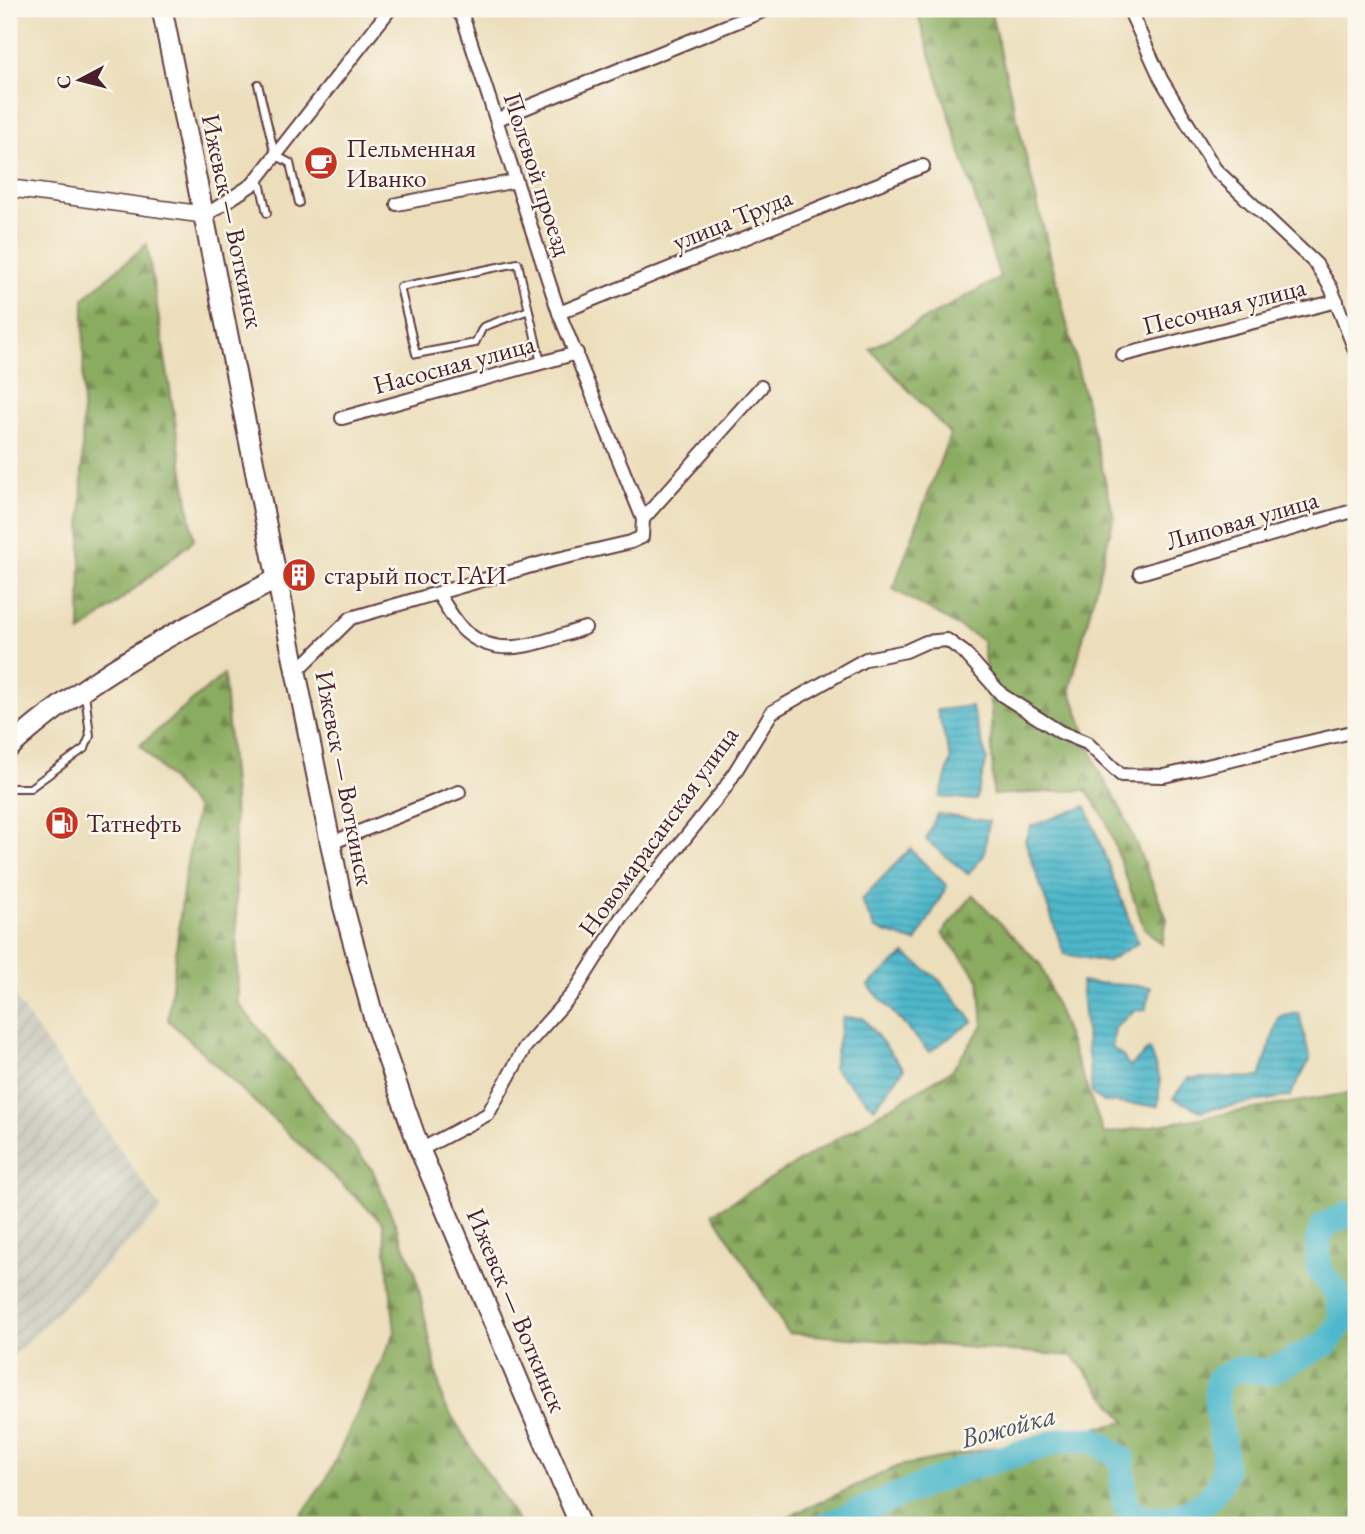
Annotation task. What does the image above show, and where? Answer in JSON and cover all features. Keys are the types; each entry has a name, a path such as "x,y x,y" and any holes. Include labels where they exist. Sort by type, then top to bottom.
{"main road":[{"name":"Ижевск — Воткинск","path":"162,9 298,670 343,905 376,1026 420,1150 580,1525"},
{"path":"9,748 85,687 142,649 279,578"}],"street":[{"path":"9,188 206,215 253,184 390,9"},
{"name":"Полевой проезд","path":"456,9 463,18 498,119 559,313 643,519"},
{"path":"498,119 768,9"},
{"path":"1129,9 1161,79 1215,169 1316,264 1337,301 1356,352"},
{"name":"улица Труда","path":"559,313 923,166"},
{"path":"397,204 516,181"},
{"name":"Песочная улица","path":"1122,355 1337,301"},
{"name":"Насосная улица","path":"342,418 577,354"},
{"path":"298,670 351,618 642,537 643,519 761,387"},
{"name":"Липовая улица","path":"1140,573 1356,510"},
{"path":"438,594 465,632 492,649 527,645 585,628"},
{"name":"Новомарасанская улица","path":"420,1150 467,1128 488,1114 525,1047 575,991 621,918 725,788 772,712 866,659 926,642 947,640 965,653 1002,695 1060,732 1087,743 1121,775 1164,776 1356,731"},
{"path":"331,843 459,792"}],"lane":[{"path":"258,85 275,155 290,163 299,203"},
{"path":"259,176 267,213"},
{"path":"529,310 483,327 475,343 416,354 400,287 518,263 529,310 541,363"},
{"path":"9,788 30,788 85,748 90,736 85,687"}],"shaded area":[{"path":"9,989 162,1210 9,1360"}],"green space":[{"path":"916,9 990,9 1114,517 1070,689 1098,769 1124,815 1167,919 1162,944 1144,928 1105,818 1086,790 993,795 991,710 982,640 893,589 950,434 870,349 1000,278"},
{"path":"147,244 194,540 80,633 84,298"},
{"path":"224,674 234,798 238,1003 373,1171 415,1271 443,1402 520,1525 295,1525 328,1476 395,1332 383,1223 168,1020 185,874 197,809 140,745"},
{"path":"973,895 1041,965 1104,1134 1356,1092 1356,1525 778,1525 783,1519 899,1466 1126,1422 1073,1356 788,1333 713,1213 952,1070 983,1025 979,979 942,933"}],"water":[{"path":"971,706 987,759 976,800 940,797 951,759 937,710"},
{"path":"1086,806 1138,943 1106,962 1064,954 1025,840 1031,826"},
{"path":"937,814 989,821 984,855 968,874 926,840"},
{"path":"910,849 947,886 916,942 875,929 861,900"},
{"path":"905,954 939,980 973,1021 929,1052 868,985"},
{"path":"1081,982 1151,987 1145,1010 1135,1010 1115,1028 1112,1048 1122,1055 1130,1067 1149,1049 1160,1080 1158,1106 1104,1102 1092,1094"},
{"path":"1299,1013 1310,1059 1290,1096 1201,1111 1173,1098 1188,1078 1260,1077 1279,1017"},
{"path":"843,1017 863,1018 904,1069 874,1108 833,1068"}],"waterway":[{"name":"Вожойка","path":"826,1525 959,1471 1064,1440 1094,1440 1122,1459 1124,1499 1129,1514 1164,1518 1196,1508 1212,1495 1221,1480 1224,1465 1218,1414 1219,1379 1238,1369 1269,1372 1327,1343 1343,1320 1337,1293 1319,1269 1318,1241 1324,1225 1346,1215 1356,1215"}],"place":[{"name":"Пельменная Иванко","path":"321,163"},
{"name":"старый пост ГАИ","path":"299,575"},
{"name":"Татнефть","path":"62,823"}]}
